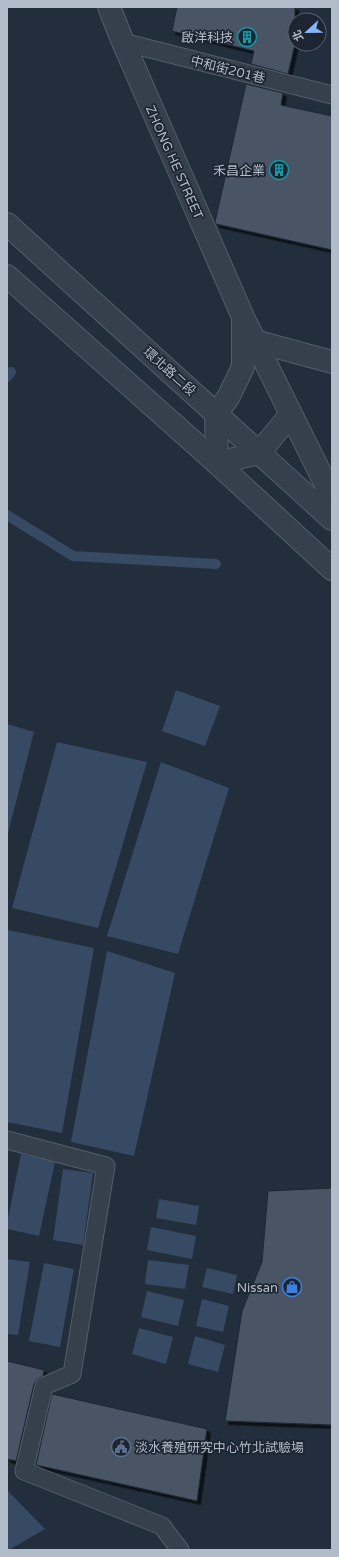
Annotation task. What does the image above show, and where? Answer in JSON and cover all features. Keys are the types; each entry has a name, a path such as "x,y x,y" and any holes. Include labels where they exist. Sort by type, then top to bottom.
{"street":[{"name":"ZHONG HE STREET","path":"109,7 243,317 332,497"},
{"name":"環北路二段","path":"7,224 332,519"},
{"path":"7,276 217,463 332,569"},
{"name":"ZHONG HE STREET","path":"216,413 228,398 243,367 243,317"},
{"path":"255,341 332,362"},
{"path":"216,413 217,463"},
{"path":"217,463 260,453 291,414"}],"lane":[{"name":"中和街201巷","path":"123,42 332,95"},
{"path":"7,1140 106,1166 72,1374 44,1386 24,1471 162,1526 180,1550"}],"water":[{"path":"176,690 220,706 205,746 162,731"},
{"path":"7,724 34,732 7,837"},
{"path":"57,742 147,762 98,928 12,908"},
{"path":"161,762 229,788 178,954 107,936"},
{"path":"8,930 94,948 62,1133 7,1122"},
{"path":"107,951 175,973 134,1156 71,1142"},
{"path":"21,1154 55,1162 39,1236 7,1229"},
{"path":"63,1169 93,1173 83,1245 53,1240"},
{"path":"159,1199 199,1206 196,1225 156,1218"},
{"path":"151,1227 196,1236 192,1259 147,1250"},
{"path":"7,1259 30,1262 18,1335 7,1334"},
{"path":"148,1260 189,1265 185,1289 145,1284"},
{"path":"44,1263 74,1269 60,1347 29,1341"},
{"path":"207,1268 237,1275 233,1294 202,1287"},
{"path":"147,1291 184,1300 178,1326 141,1317"},
{"path":"202,1299 229,1306 223,1332 196,1326"},
{"path":"139,1328 173,1337 166,1364 132,1354"},
{"path":"195,1336 225,1345 218,1372 188,1364"},
{"path":"7,1490 45,1529 9,1550 7,1550"}],"building":[{"name":"啟洋科技","path":"177,7 295,7 295,12 287,12 287,52 293,52 288,74 251,64 254,51 172,31"},
{"name":"禾昌企業","path":"246,84 283,93 281,105 332,116 332,250 216,224 215,222"},
{"name":"Nissan","path":"332,1188 332,1425 225,1421 242,1311 262,1262 268,1191"},
{"path":"7,1361 44,1370 43,1376 37,1379 34,1384 16,1461 7,1459"},
{"name":"淡水養殖研究中心竹北試驗場","path":"52,1394 207,1429 197,1501 36,1465"}],"waterway":[{"path":"7,377 11,372"},
{"path":"7,515 73,556 216,564"}],"place":[{"name":"啟洋科技","path":"247,37"},
{"name":"禾昌企業","path":"279,170"},
{"name":"Nissan","path":"292,1287"},
{"name":"淡水養殖研究中心竹北試驗場","path":"121,1447"}]}
